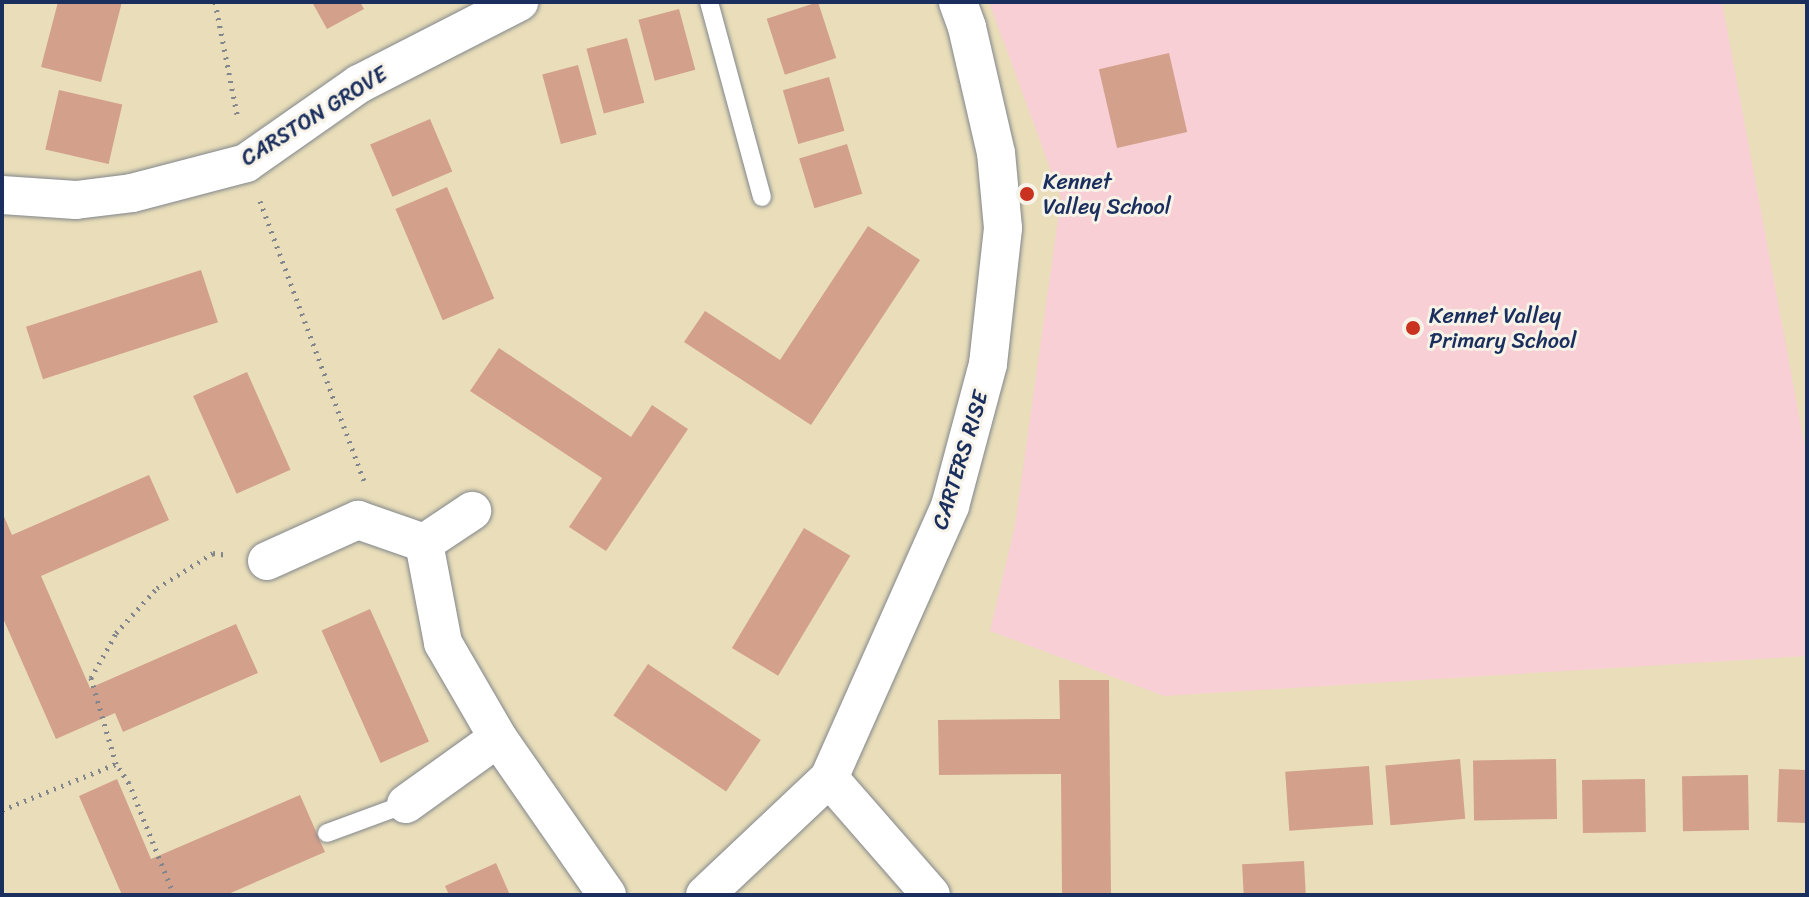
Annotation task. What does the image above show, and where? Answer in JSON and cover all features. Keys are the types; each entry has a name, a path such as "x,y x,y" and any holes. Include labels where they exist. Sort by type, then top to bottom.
{"street":[{"name":"CARSTON GROVE","path":"2,195 76,200 132,193 246,163 359,84 519,2"},
{"name":"CARTERS RISE","path":"705,895 829,778 950,506 988,364 1003,228 996,153 959,2"},
{"path":"424,543 472,511"},
{"path":"267,561 358,520 424,543"},
{"path":"424,543 443,643 498,738 607,895"},
{"path":"406,804 498,738"},
{"path":"829,778 931,895"}],"lane":[{"path":"709,2 762,197"},
{"path":"327,833 406,804"}],"path":[{"path":"215,2 246,163 363,480 373,490"},
{"path":"174,895 129,783 116,764 91,678 116,633 157,588 213,553 267,561"},
{"path":"2,810 116,764"}],"shaded area":[{"name":"Kennet Valley Primary School","path":"989,2 1722,2 1807,458 1807,656 1164,696 990,631 1015,525 1061,198"}],"building":[{"path":"58,2 122,2 101,82 41,67"},
{"path":"312,2 360,2 364,9 327,29"},
{"path":"818,2 836,58 785,75 767,19"},
{"path":"679,9 695,70 655,81 638,20"},
{"path":"627,38 644,103 604,114 586,49"},
{"path":"1169,53 1187,132 1117,148 1099,69"},
{"path":"578,65 597,135 561,144 542,75"},
{"path":"829,77 844,131 798,144 783,90"},
{"path":"59,90 122,105 109,164 45,149"},
{"path":"430,119 452,171 392,197 370,144"},
{"path":"847,144 862,194 814,208 799,159"},
{"path":"447,187 494,298 443,320 395,209"},
{"path":"868,226 920,260 811,425 684,342 705,311 780,360"},
{"path":"201,270 218,322 43,379 26,327"},
{"path":"499,348 631,437 652,405 688,429 606,551 569,527 602,478 470,391"},
{"path":"247,372 291,470 237,494 193,396"},
{"path":"149,475 169,520 41,576 90,688 236,624 258,673 123,732 115,713 56,739 2,616 2,512 12,535"},
{"path":"804,528 850,556 778,676 732,648"},
{"path":"370,609 429,741 381,763 322,631"},
{"path":"648,664 761,740 726,791 613,715"},
{"path":"1059,680 1109,680 1111,895 1062,895 1061,774 939,775 938,720 1060,719"},
{"path":"1460,759 1465,819 1391,825 1385,766"},
{"path":"1556,759 1557,819 1474,820 1473,760"},
{"path":"1369,766 1373,825 1289,831 1285,772"},
{"path":"1779,769 1807,770 1805,823 1777,822"},
{"path":"1748,775 1749,830 1683,831 1682,776"},
{"path":"117,779 151,859 300,795 325,852 226,895 122,895 79,796"},
{"path":"1645,779 1646,832 1583,833 1582,780"},
{"path":"1304,861 1306,895 1244,895 1242,864"},
{"path":"496,863 510,895 449,895 445,886"}],"place":[{"name":"Kennet Valley School","path":"1027,194"},
{"name":"Kennet Valley Primary School","path":"1413,328"}]}
